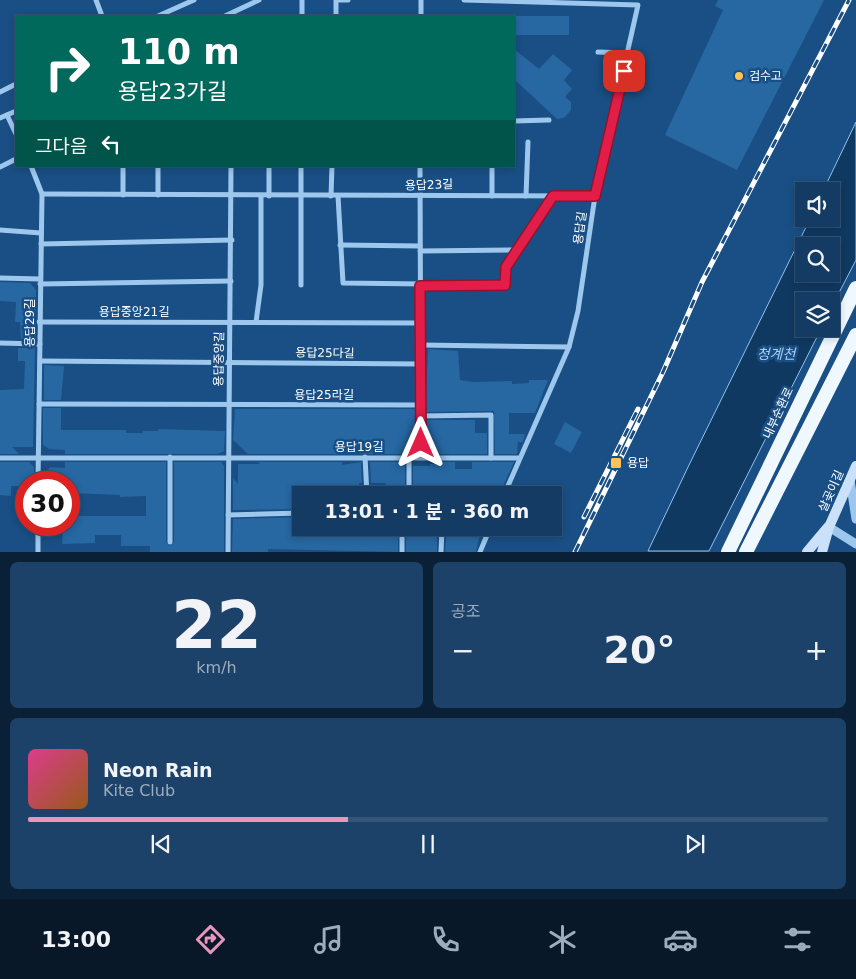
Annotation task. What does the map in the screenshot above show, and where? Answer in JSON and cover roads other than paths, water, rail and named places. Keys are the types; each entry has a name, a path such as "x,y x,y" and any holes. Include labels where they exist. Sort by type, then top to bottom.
{"highway":[{"name":"내부순환로","path":"728,552 856,288"},
{"path":"746,552 856,335"},
{"path":"752,552 774,497"}],"main road":[{"name":"살곶이길","path":"822,552 829,526 856,466"},
{"name":"살곶이길","path":"806,552 829,526"}],"street":[{"path":"96,0 102,15"},
{"path":"160,15 194,0"},
{"path":"230,15 259,0"},
{"path":"302,0 302,15"},
{"path":"336,15 336,0 348,0"},
{"path":"421,0 421,15"},
{"name":"용답길","path":"464,0 638,5 595,196 578,311 569,347 518,458 507,486"},
{"path":"598,52 628,53"},
{"path":"0,92 15,84"},
{"path":"0,118 15,111"},
{"path":"7,115 15,132"},
{"path":"515,121 549,120"},
{"path":"526,196 528,142"},
{"path":"0,167 15,160"},
{"name":"용답29길","path":"31,167 42,194 38,471"},
{"path":"123,167 123,195"},
{"path":"158,167 158,195"},
{"name":"용답중앙길","path":"228,552 227,458 232,240 231,167"},
{"path":"269,167 269,196"},
{"path":"301,167 301,285"},
{"path":"331,196 332,167"},
{"path":"420,167 418,196 421,457"},
{"path":"492,167 492,196"},
{"name":"용답23길","path":"42,194 418,196 459,194 492,196 595,196"},
{"path":"256,322 261,285 261,196"},
{"path":"338,196 343,283 420,286 505,285 506,267 553,196"},
{"path":"0,230 41,233"},
{"path":"41,244 232,240"},
{"path":"340,245 420,249 517,250"},
{"path":"0,278 40,282 231,281"},
{"name":"용답중앙21길","path":"39,322 420,323"},
{"path":"0,343 40,344"},
{"path":"420,345 569,347"},
{"name":"용답25다길","path":"40,361 420,364"},
{"name":"용답25라길","path":"39,404 228,406 421,405"},
{"path":"421,416 491,415 491,458"},
{"path":"366,456 367,486"},
{"name":"용답19길","path":"0,458 366,456 518,458"},
{"path":"170,457 170,542"},
{"path":"408,486 409,457"},
{"path":"850,480 856,519"},
{"path":"228,515 292,513"},
{"path":"829,526 856,544"},
{"path":"38,536 38,552"},
{"path":"402,536 402,552"},
{"path":"441,552 442,536"},
{"path":"480,552 487,536"}],"water":[{"name":"청계천","path":"856,122 856,260 839,292 795,292 795,337 817,337 709,551 648,551 795,249 795,282 840,282 840,237 801,237 806,227 840,227 840,182 827,182"}],"railway":[{"path":"575,552 663,372 702,282 849,0"},
{"path":"584,517 638,409"}],"place":[{"name":"검수고","path":"739,76"},
{"name":"용답","path":"616,463"}]}
